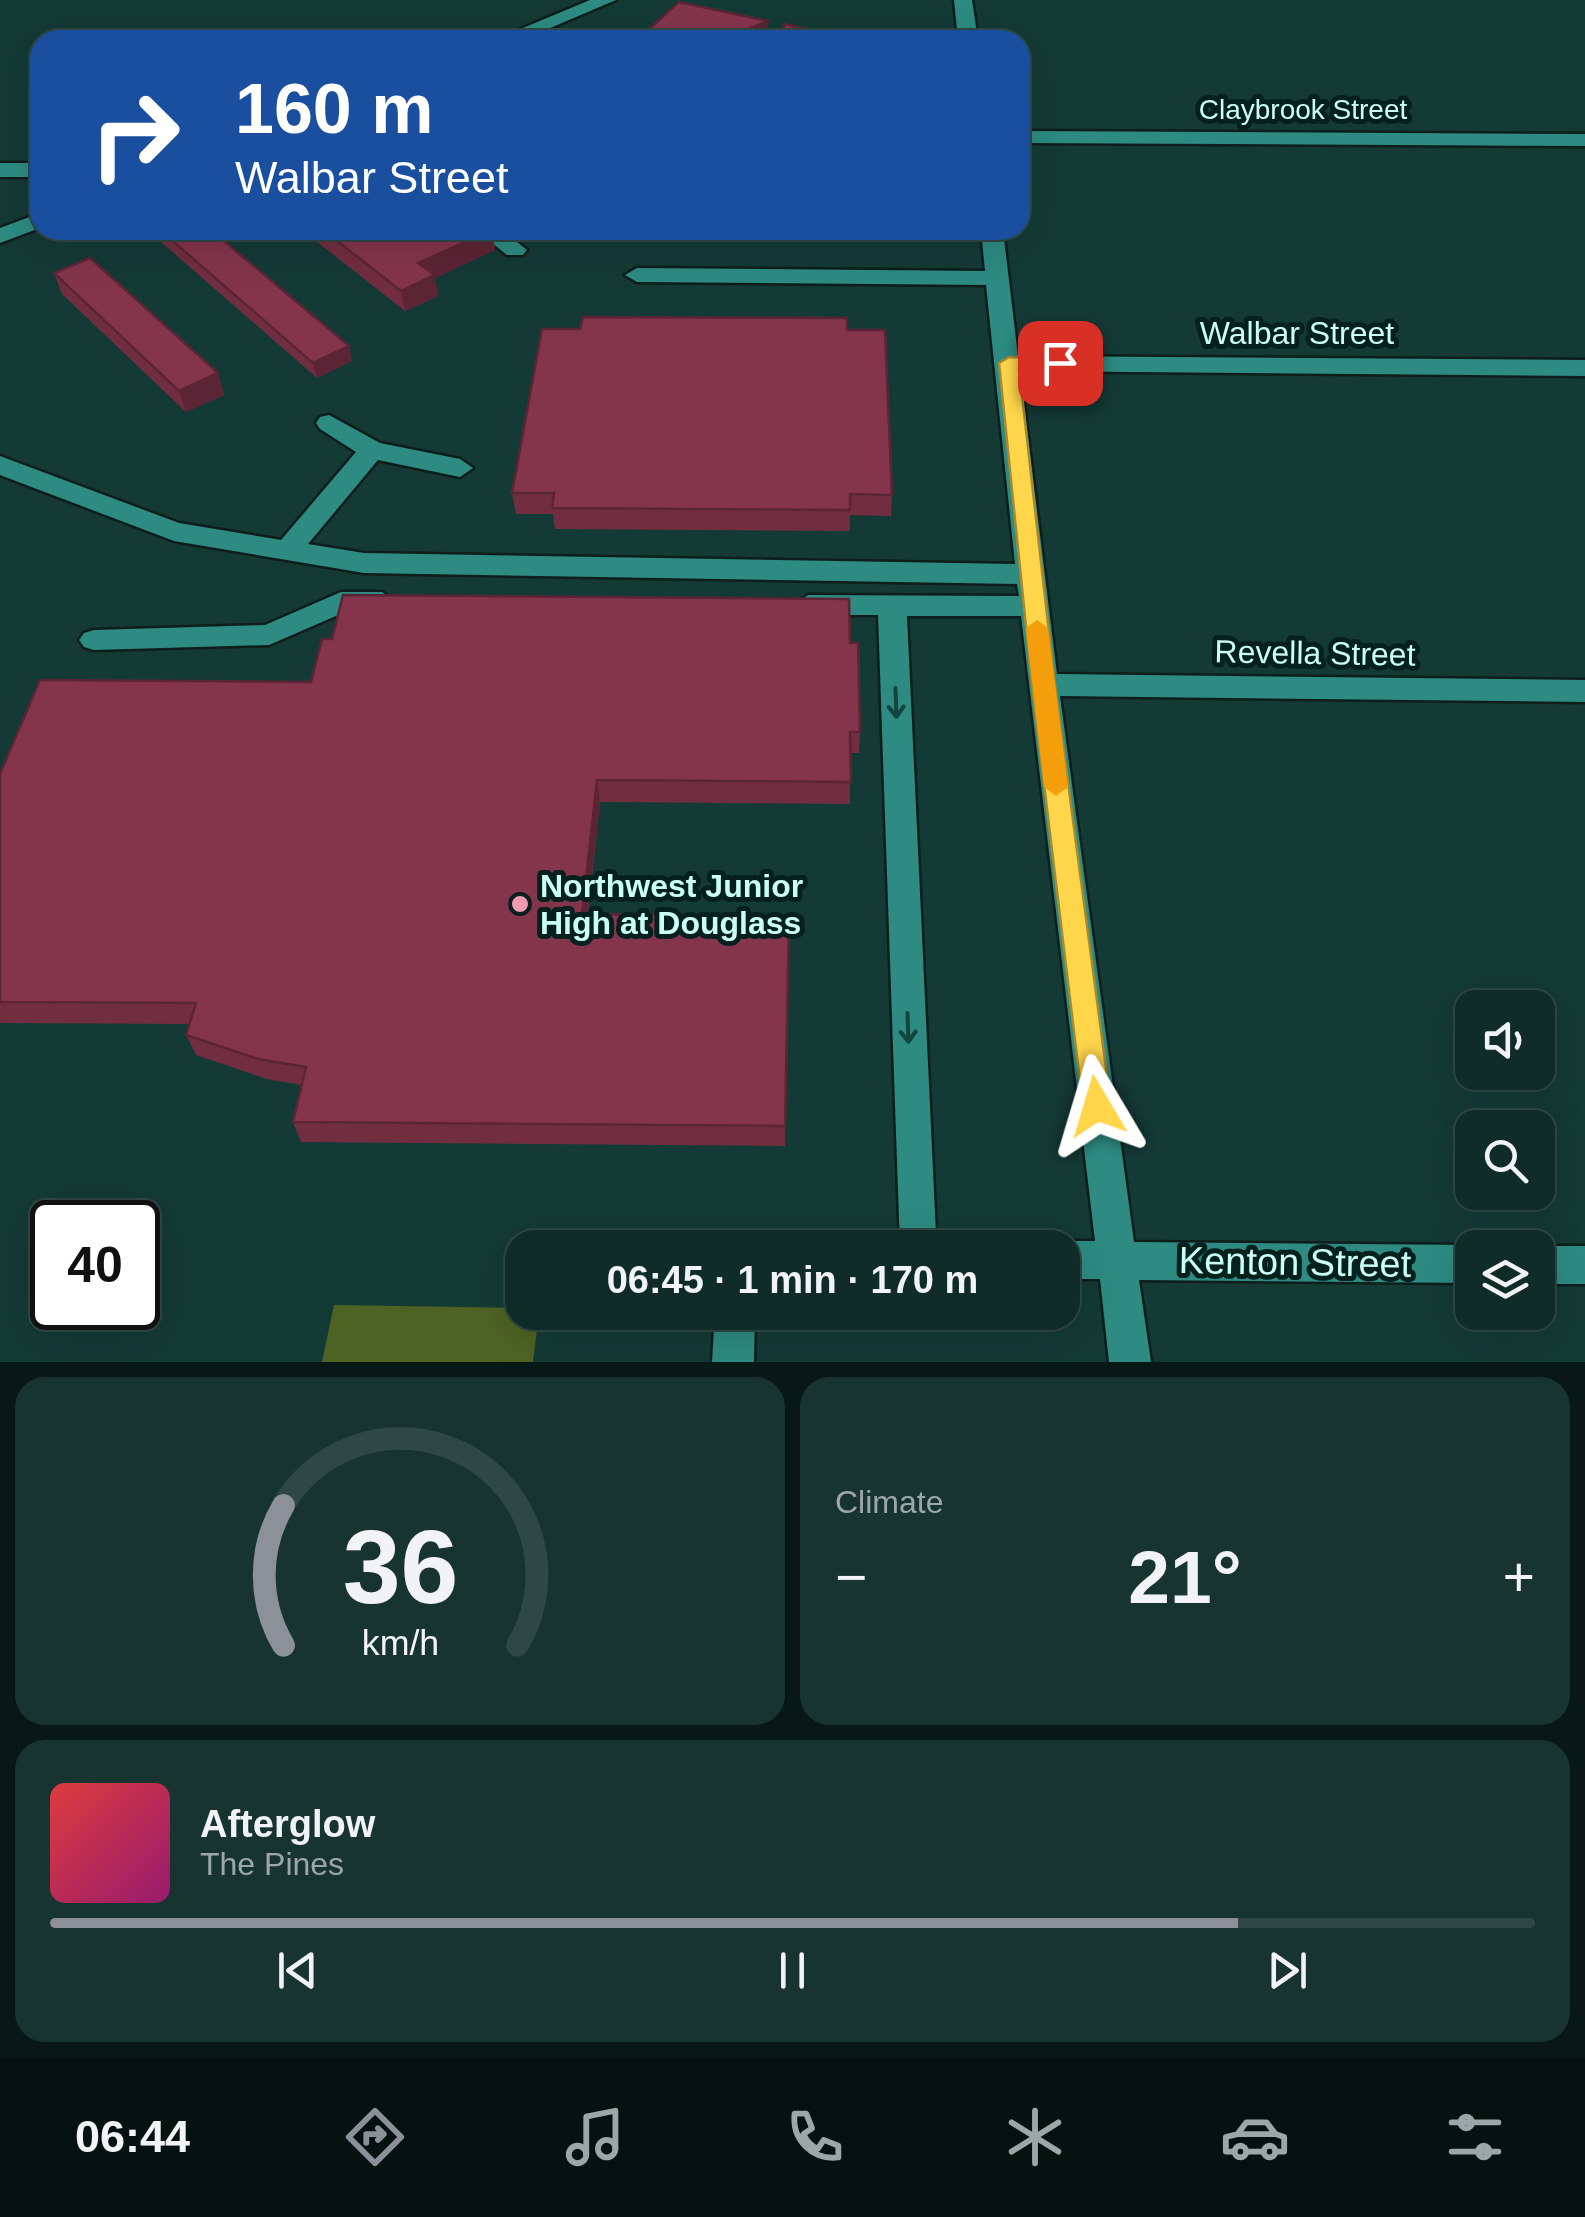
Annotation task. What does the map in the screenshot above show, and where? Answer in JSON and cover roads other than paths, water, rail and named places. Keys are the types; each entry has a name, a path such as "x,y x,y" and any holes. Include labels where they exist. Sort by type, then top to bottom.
{"street":[{"path":"530,30 607,0"},
{"path":"962,0 966,30"},
{"name":"Claybrook Street","path":"1030,137 1585,140"},
{"path":"0,170 30,170"},
{"path":"0,236 30,224"},
{"path":"501,240 515,250"},
{"path":"993,240 1043,685 1130,1362"},
{"path":"637,274 998,278"},
{"name":"Walbar Street","path":"1009,363 1585,368"},
{"path":"329,422 372,450 460,468"},
{"path":"289,549 372,450"},
{"path":"0,465 174,532 364,563 1031,574"},
{"path":"94,640 269,636 341,602 420,602"},
{"path":"774,605 1035,606"},
{"path":"892,606 916,1230"},
{"name":"Revella Street","path":"1043,685 1585,691"},
{"name":"Kenton Street","path":"1080,1260 1455,1264"},
{"path":"1555,1265 1585,1265"},
{"path":"733,1362 734,1330"}],"place":[{"name":"Northwest Junior High at Douglass","path":"520,904"}]}
